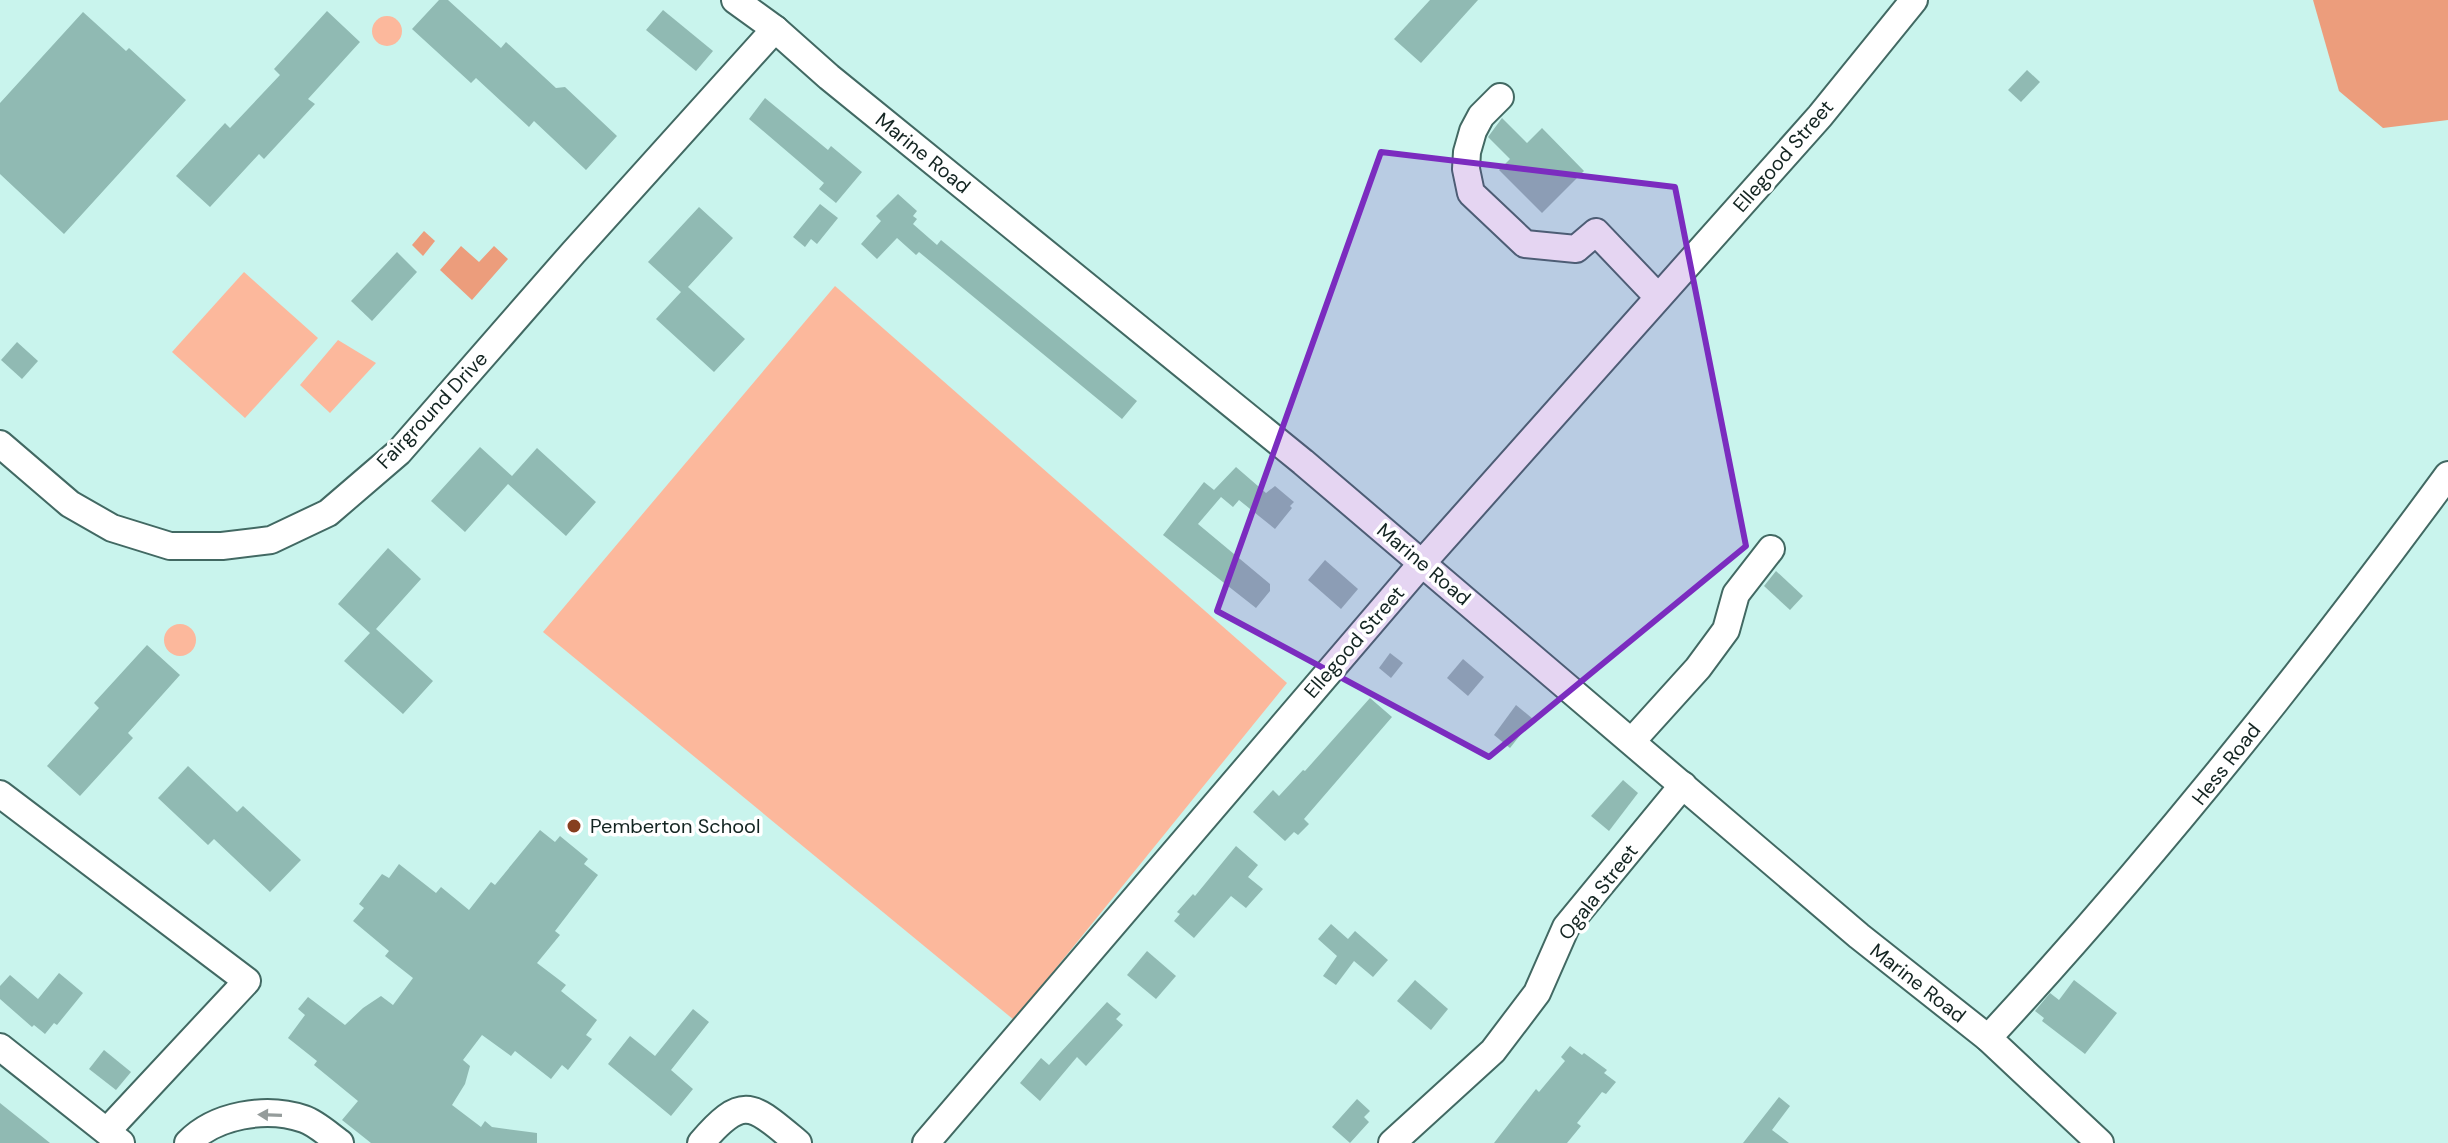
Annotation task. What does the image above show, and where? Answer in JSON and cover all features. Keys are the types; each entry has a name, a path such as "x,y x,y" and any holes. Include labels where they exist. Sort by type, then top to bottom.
{"street":[{"name":"Marine Road","path":"735,0 775,29 829,77 1423,562 1859,936 1988,1038 2100,1143"},
{"name":"Ellegood Street","path":"926,1143 1423,562 1820,116 1914,0"},
{"name":"Fairground Drive","path":"0,444 70,504 112,528 170,546 222,546 271,540 328,513 399,452 775,29"},
{"path":"1500,97 1481,116 1473,131 1466,169 1471,193 1525,244 1576,249 1596,232 1658,297"},
{"name":"Hess Road","path":"1988,1038 2084,935 2196,803 2448,475"},
{"path":"1632,741 1726,630 1736,594 1771,549"},
{"name":"Ogala Street","path":"1392,1143 1493,1051 1537,993 1566,927 1683,785"},
{"path":"0,794 247,981 114,1137 2,1052"},
{"path":"701,1143 729,1113 740,1109 762,1113 768,1134 798,1143"},
{"path":"201,1139 227,1119 269,1113 306,1119 340,1143"}],"highlighted area":[{"path":"1381,152 1675,187 1746,546 1489,757 1217,611"}],"shaded area":[{"path":"2313,0 2448,0 2448,120 2383,128 2339,91"},
{"path":"387,16 398,20 402,31 398,42 387,46 376,42 372,31 376,20"},
{"path":"424,231 435,241 423,256 412,245"},
{"path":"461,246 479,262 494,246 508,259 472,300 440,270"},
{"path":"244,272 318,338 245,418 172,352"},
{"path":"835,286 1287,683 1014,1020 543,632"},
{"path":"338,340 376,363 330,413 300,385"},
{"path":"180,624 191,629 196,640 191,651 180,656 169,651 164,640 169,629"}],"building":[{"path":"439,0 448,0 501,48 506,42 556,88 565,87 617,136 586,170 534,121 529,127 476,78 471,83 412,29"},
{"path":"1430,0 1478,0 1421,63 1394,39"},
{"path":"663,10 713,51 696,71 646,30"},
{"path":"327,11 360,42 308,99 315,104 264,159 259,154 210,207 176,176 225,123 230,128 280,75 274,69"},
{"path":"83,12 126,51 129,48 186,100 64,234 0,174 0,103"},
{"path":"2027,70 2040,82 2021,102 2008,90"},
{"path":"765,98 828,150 831,146 862,172 836,203 819,189 824,183 749,119"},
{"path":"1502,118 1527,143 1542,128 1584,171 1542,213 1499,170 1510,159 1488,137"},
{"path":"898,194 917,211 913,224 937,245 941,240 1137,401 1122,419 919,252 916,255 897,238 877,259 861,244 881,221 876,216"},
{"path":"820,204 838,218 817,244 811,239 805,247 793,237"},
{"path":"699,207 733,238 688,287 745,339 714,372 656,319 681,292 648,262"},
{"path":"397,252 417,272 372,321 351,301"},
{"path":"17,342 38,361 22,379 1,360"},
{"path":"480,447 512,476 537,448 596,502 566,536 508,484 465,532 431,501"},
{"path":"1236,467 1266,493 1275,486 1294,502 1275,529 1239,500 1233,507 1221,497 1198,524 1270,584 1270,591 1256,608 1163,535 1204,482 1214,490"},
{"path":"388,548 421,579 376,629 433,681 403,714 344,661 370,633 338,604"},
{"path":"1325,560 1358,589 1341,609 1308,580"},
{"path":"1776,571 1803,596 1790,610 1764,586"},
{"path":"147,645 180,675 128,733 133,738 80,796 47,766 99,708 94,703"},
{"path":"1390,653 1403,663 1391,678 1379,668"},
{"path":"1463,659 1484,677 1468,696 1447,678"},
{"path":"1370,698 1392,717 1304,819 1309,824 1298,835 1294,832 1285,841 1253,812 1273,790 1279,796 1305,771"},
{"path":"1516,705 1533,719 1510,748 1494,735"},
{"path":"188,766 237,812 243,806 301,860 270,892 214,839 208,845 158,798"},
{"path":"1623,780 1638,793 1609,831 1591,816"},
{"path":"540,830 555,842 560,836 588,859 584,864 598,875 555,931 560,935 537,963 566,985 561,991 597,1020 586,1035 592,1039 568,1070 562,1065 551,1079 515,1051 511,1056 482,1035 463,1060 470,1066 465,1084 452,1105 481,1127 485,1121 492,1127 537,1133 537,1143 371,1143 342,1120 358,1101 314,1065 317,1061 288,1038 305,1015 298,1009 308,997 345,1025 381,996 393,1005 413,978 385,956 389,951 353,921 364,908 359,904 382,874 389,878 399,864 436,893 441,887 469,910 491,882 495,885"},
{"path":"1236,846 1258,865 1248,877 1263,889 1246,908 1231,896 1194,938 1174,921 1180,914 1177,912 1193,894 1195,896"},
{"path":"1331,924 1348,939 1355,931 1388,960 1373,977 1354,961 1336,985 1323,976 1337,956 1318,939"},
{"path":"1147,951 1176,976 1156,999 1127,975"},
{"path":"59,973 83,993 57,1025 54,1023 45,1034 34,1025 32,1027 0,999 0,986 10,975 38,999"},
{"path":"1415,980 1448,1009 1431,1030 1397,1001"},
{"path":"2074,980 2117,1013 2085,1054 2042,1021 2044,1018 2035,1011 2050,993 2059,1000"},
{"path":"1107,1002 1121,1014 1116,1019 1123,1025 1086,1066 1077,1057 1040,1101 1020,1083 1041,1058 1049,1065"},
{"path":"693,1009 709,1022 671,1070 693,1089 671,1116 608,1064 630,1036 655,1056"},
{"path":"1570,1046 1607,1070 1604,1073 1616,1082 1606,1094 1602,1092 1577,1123 1581,1126 1567,1143 1494,1143 1536,1089 1539,1092 1565,1061 1561,1057"},
{"path":"104,1050 131,1072 116,1090 89,1069"},
{"path":"1779,1097 1790,1106 1772,1130 1789,1143 1743,1143"},
{"path":"1357,1099 1370,1111 1364,1117 1369,1122 1350,1143 1332,1127"},
{"path":"0,1103 50,1143 0,1143"}],"place":[{"name":"Pemberton School","path":"574,826"}]}
